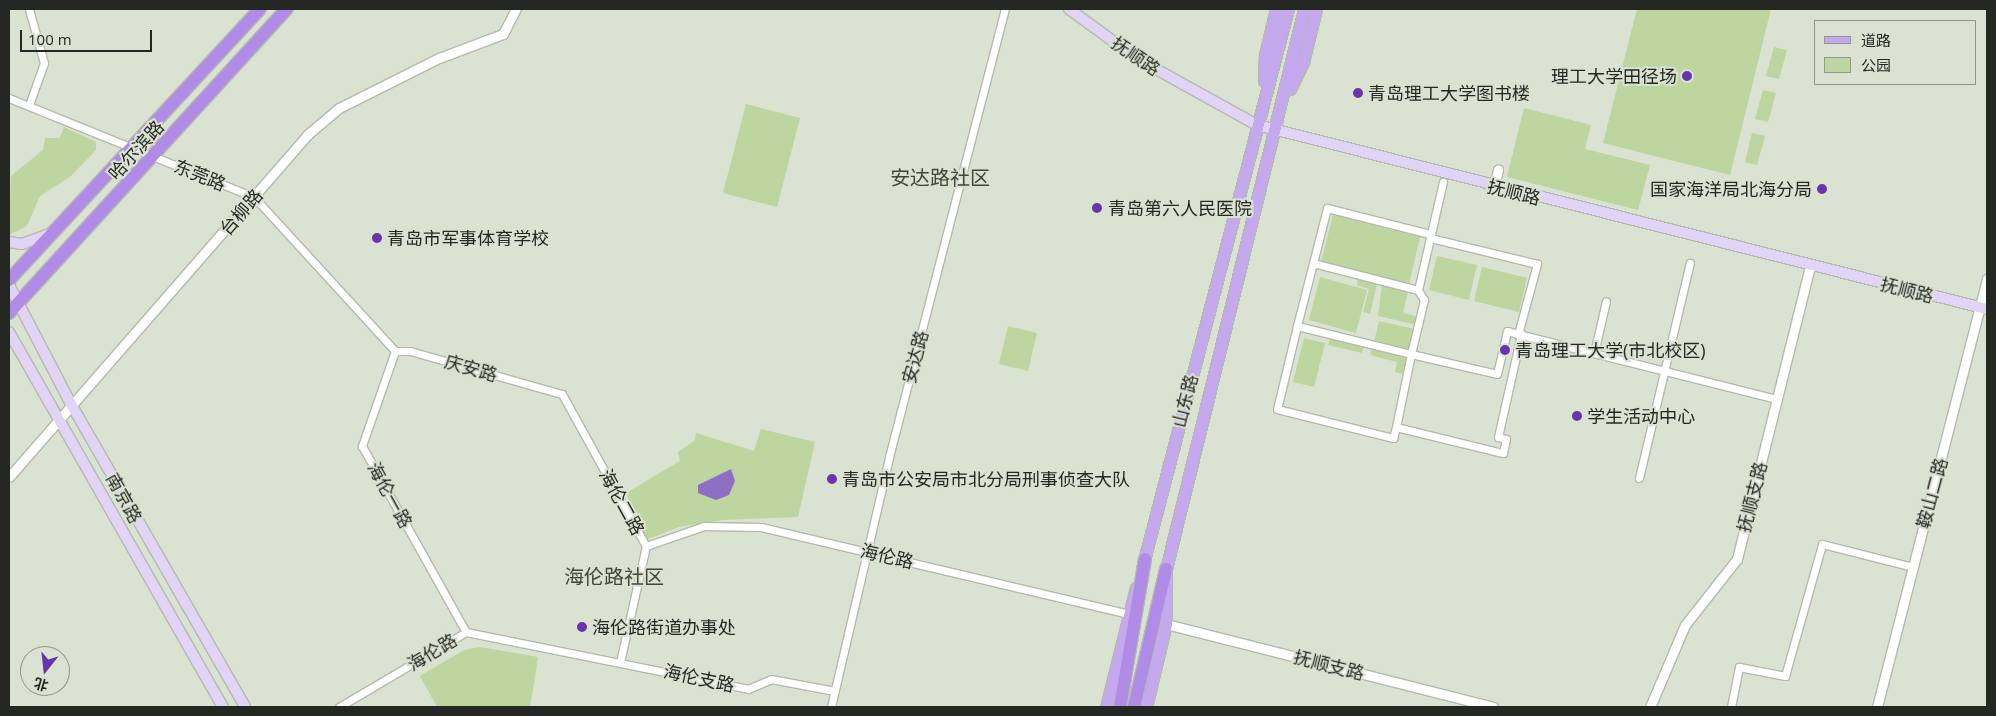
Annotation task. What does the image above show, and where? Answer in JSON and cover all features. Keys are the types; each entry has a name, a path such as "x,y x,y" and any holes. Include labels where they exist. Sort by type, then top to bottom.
{"highway":[{"name":"哈尔滨路","path":"9,280 260,9"},
{"name":"哈尔滨路","path":"13,308 154,156 286,9"},
{"path":"1120,707 1128,672 1144,559"},
{"path":"1134,707 1166,570"}],"main road":[{"name":"抚顺路","path":"1068,9 1143,62 1257,125 1277,129 1443,178 1494,187 1984,308"},
{"name":"山东路","path":"1264,95 1265,55 1276,9"},
{"name":"山东路","path":"1106,707 1128,614 1288,9"},
{"name":"山东路","path":"1146,707 1166,624 1166,570 1277,129 1304,9"},
{"name":"山东路","path":"1284,100 1304,62 1316,9"},
{"path":"9,242 22,244 50,234"},
{"name":"南京路","path":"9,285 13,308 71,404 245,707"},
{"name":"南京路","path":"9,332 56,421 223,707"}],"street":[{"path":"29,9 44,63 29,105"},
{"name":"台柳路","path":"9,477 307,135 339,108 439,58 503,34 516,9"},
{"name":"安达路","path":"831,707 866,552 1005,9"},
{"name":"东莞路","path":"9,98 254,197 394,351"},
{"path":"1494,187 1498,169"},
{"path":"1396,427 1503,453 1506,439 1498,437 1536,264 1430,236 1327,208 1278,409 1393,438 1424,300 1418,290 1430,236 1443,178"},
{"path":"1313,263 1418,290"},
{"path":"1639,478 1663,370 1690,263"},
{"name":"抚顺支路","path":"1650,707 1685,625 1737,560 1810,266"},
{"name":"鞍山二路","path":"1877,707 1984,308 1987,279"},
{"path":"1594,352 1606,301"},
{"path":"1297,326 1497,374 1506,331 1777,399"},
{"name":"庆安路","path":"394,351 410,351 547,390"},
{"name":"海伦一路","path":"394,351 362,446 466,632"},
{"name":"海伦二路","path":"547,390 562,394 646,546 620,662"},
{"name":"海伦路","path":"646,546 696,528 736,526 866,552 1128,614"},
{"path":"1731,707 1739,667 1784,676 1822,544 1913,567"},
{"name":"抚顺支路","path":"1166,624 1493,707"},
{"name":"海伦路","path":"339,707 466,632 620,662"},
{"name":"海伦支路","path":"620,662 748,689 771,679 835,691"}],"green space":[{"name":"理工大学田径场","path":"1637,9 1771,9 1730,175 1603,143"},
{"path":"1774,47 1787,50 1779,79 1766,76"},
{"path":"1763,90 1776,93 1768,122 1755,119"},
{"path":"746,104 800,118 777,207 723,193"},
{"path":"1524,108 1591,125 1585,149 1650,165 1638,210 1507,177"},
{"path":"64,127 96,142 96,150 71,176 40,196 27,226 9,235 11,176 43,150 45,138 60,138"},
{"path":"1752,133 1765,136 1757,165 1745,162"},
{"path":"1333,215 1420,237 1409,284 1321,262"},
{"path":"1437,256 1477,265 1469,300 1429,290"},
{"path":"1482,267 1527,278 1519,312 1474,301"},
{"path":"1320,277 1367,290 1356,333 1309,320"},
{"path":"1358,279 1377,284 1370,314 1363,312 1369,289 1357,285"},
{"path":"1382,285 1408,292 1403,313 1419,317 1417,325 1378,316"},
{"path":"1379,321 1415,329 1411,351 1374,342"},
{"path":"1008,326 1037,333 1028,371 999,364"},
{"path":"1304,338 1325,343 1314,387 1293,382"},
{"path":"1330,338 1364,346 1362,353 1328,345"},
{"path":"1372,348 1407,356 1403,374 1395,372 1397,362 1370,355"},
{"path":"761,429 815,442 798,517 723,520 679,527 646,540 626,493 680,461 678,452 695,440 696,433 754,451"},
{"path":"480,647 538,657 530,707 437,707 420,676 464,650"}],"shaded area":[{"path":"731,469 735,481 729,495 716,500 698,493 698,485"}],"place":[{"name":"理工大学田径场","path":"1687,76"},
{"name":"青岛理工大学图书楼","path":"1358,93"},
{"name":"国家海洋局北海分局","path":"1822,189"},
{"name":"青岛第六人民医院","path":"1097,208"},
{"name":"青岛市军事体育学校","path":"377,238"},
{"name":"青岛理工大学(市北校区)","path":"1505,350"},
{"name":"学生活动中心","path":"1577,416"},
{"name":"青岛市公安局市北分局刑事侦查大队","path":"832,479"},
{"name":"海伦路街道办事处","path":"582,627"}],"district":[{"name":"安达路社区","path":"940,177"},
{"name":"海伦路社区","path":"614,576"}]}
